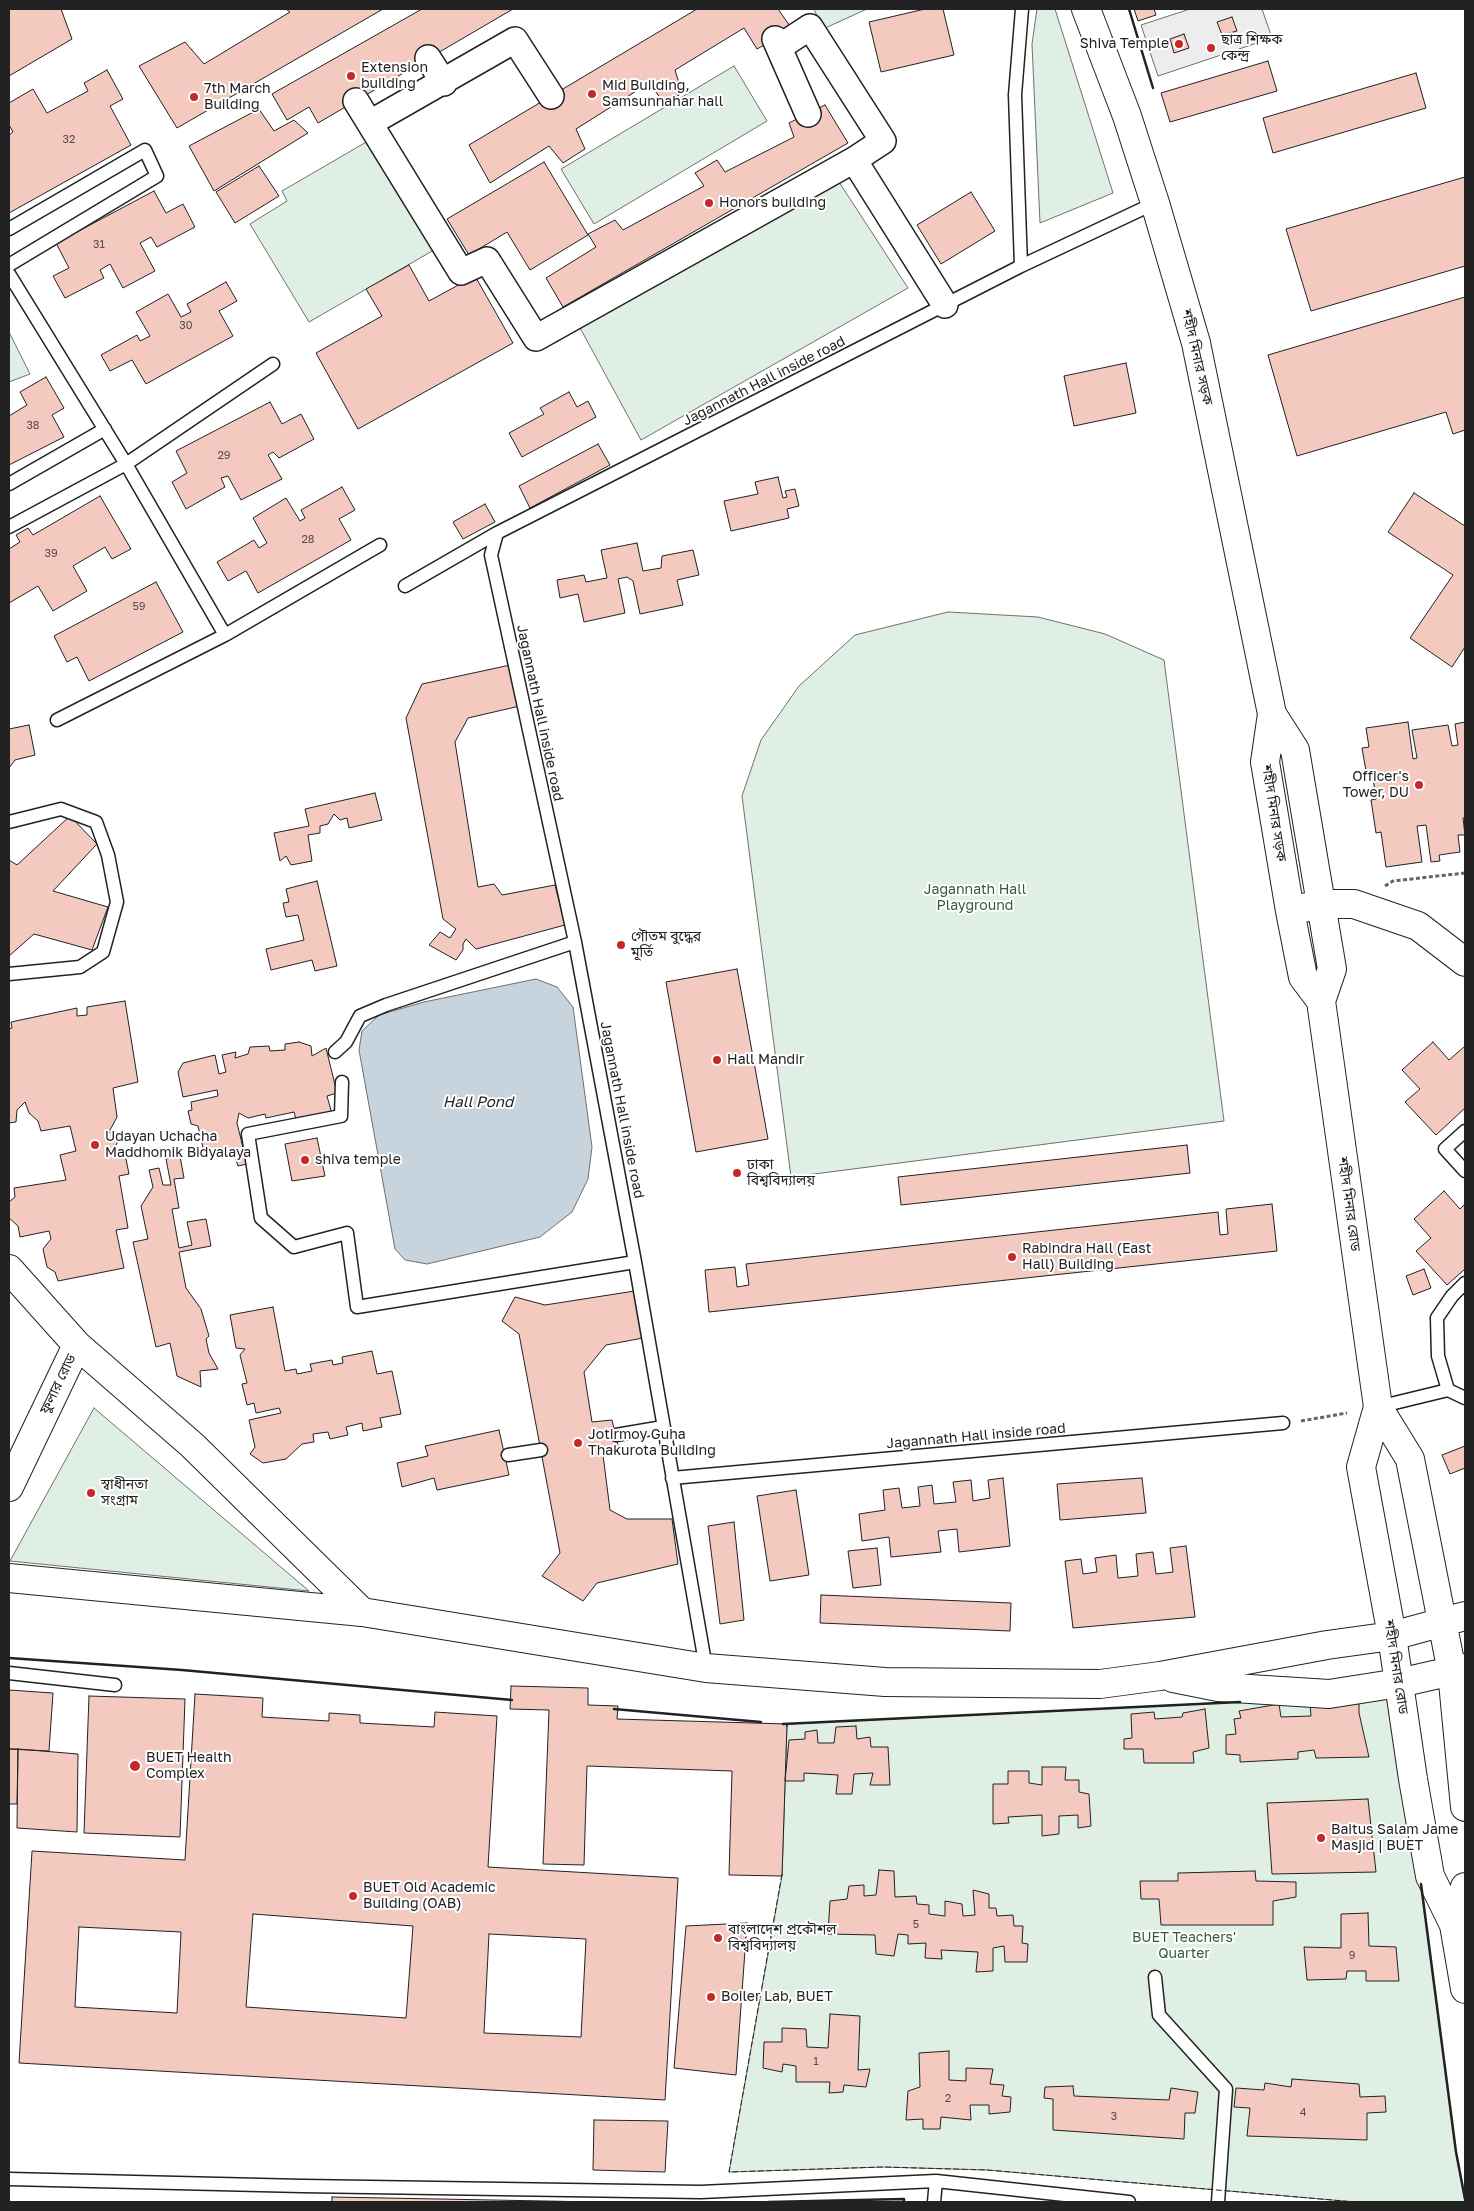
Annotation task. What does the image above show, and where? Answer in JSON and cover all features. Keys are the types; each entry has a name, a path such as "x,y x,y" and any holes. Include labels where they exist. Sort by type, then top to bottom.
{"main road":[{"name":"শহীদ মিনার সড়ক","path":"1086,9 1127,116 1196,343 1272,714 1265,762 1290,911"},
{"name":"শহীদ মিনার সড়ক","path":"1272,714 1295,750 1322,904"},
{"path":"1290,911 1322,904 1354,904 1418,926 1465,962"},
{"name":"শহীদ মিনার রোড","path":"1322,904 1332,969 1321,1001 1378,1407 1361,1468 1392,1636 1413,1779 1430,1876 1454,1925 1465,1989"},
{"name":"শহীদ মিনার রোড","path":"1290,911 1303,977 1321,1001"},
{"name":"ফুলার রোড","path":"9,1269 77,1345 9,1487"},
{"path":"77,1345 192,1445 362,1612"},
{"name":"শহীদ মিনার রোড","path":"1378,1407 1410,1459 1454,1620 1459,1670 1465,1807"},
{"path":"9,1578 362,1612 706,1668 885,1682 1100,1684 1160,1676 1327,1645 1392,1636 1454,1620"},
{"path":"1160,1676 1218,1687 1329,1694 1399,1683 1459,1670"},
{"name":"শহীদ মিনার রোড","path":"1454,1925 1465,1887"}],"street":[{"path":"356,101 461,272 487,260 536,338 840,161 883,141 810,27 781,46 775,39 808,114"},
{"path":"370,123 444,83 515,40 551,96"},
{"path":"428,58 444,83"},
{"path":"840,161 945,305"}],"lane":[{"path":"1021,266 1015,95 1022,9"},
{"path":"9,229 145,150 157,176 9,265"},
{"name":"Jagannath Hall inside road","path":"706,1668 635,1262 575,942 491,556 497,533 1021,266 1155,203"},
{"path":"9,274 126,464 225,635"},
{"path":"9,527 126,464 273,364"},
{"path":"9,484 105,429"},
{"path":"405,586 497,533"},
{"path":"57,720 225,635 380,545"},
{"path":"9,822 62,810 96,822 108,855 117,902 103,952 80,967 9,974"},
{"path":"336,1052 346,1042 360,1016 386,1005 575,942"},
{"path":"342,1082 341,1116 248,1134 261,1218 294,1247 347,1233 356,1307 635,1262"},
{"path":"1465,1131 1445,1149 1465,1171"},
{"path":"1448,1390 1438,1356 1437,1318 1452,1296 1465,1283"},
{"path":"1378,1407 1448,1390 1465,1398"},
{"name":"Jagannath Hall inside road","path":"672,1478 1283,1424"},
{"path":"616,1436 663,1426"},
{"path":"508,1455 541,1450"},
{"path":"9,1673 115,1685"},
{"path":"1155,1977 1159,2015 1226,2089 1218,2202"},
{"path":"9,2179 701,2197 936,2180 1129,2202"},
{"path":"934,2202 936,2180"}],"path":[{"path":"1354,904 1393,881 1465,873"},
{"path":"1283,1424 1378,1407"}],"green space":[{"path":"814,9 867,9 823,29"},
{"path":"1037,9 1055,9 1113,193 1040,223 1032,44"},
{"path":"734,66 767,121 594,224 561,169"},
{"path":"368,141 434,250 309,322 250,224 287,201 282,191"},
{"path":"839,182 908,288 641,440 579,326"},
{"path":"9,332 30,374 9,382"},
{"name":"Jagannath Hall Playground","path":"948,612 1038,617 1105,634 1164,660 1224,1121 791,1177 742,796 761,740 799,686 855,635"},
{"path":"94,1408 309,1591 10,1561"},
{"name":"BUET Teachers' Quarter","path":"1396,1694 1456,2152 1465,2202 1355,2202 987,2170 883,2167 729,2172 782,1876 787,1724"}],"shaded area":[{"path":"1190,9 1262,9 1272,38 1158,76 1141,25"}],"water":[{"name":"Hall Pond","path":"536,979 557,987 573,1007 592,1147 588,1179 572,1212 540,1237 427,1264 405,1260 395,1249 359,1050 362,1031 379,1015 424,1002"}],"building":[{"path":"9,9 61,9 72,39 9,76"},
{"name":"7th March Building","path":"286,9 383,9 177,128 139,66 185,42 204,64 290,12"},
{"name":"Extension building","path":"422,9 513,9 318,123 309,107 287,120 272,94"},
{"name":"Mid Building, Samsunnahar hall","path":"697,9 778,9 792,29 757,49 744,28 675,70 682,93 665,104 649,83 576,129 585,149 563,163 549,146 490,183 469,145"},
{"path":"925,9 943,9 954,55 881,72 869,22"},
{"path":"1134,9 1154,9 1156,15 1138,21"},
{"path":"1232,17 1237,31 1222,35 1217,22"},
{"name":"Shiva Temple","path":"1184,34 1189,48 1174,53 1170,39"},
{"path":"1268,61 1277,91 1170,122 1161,93"},
{"path":"107,70 123,99 110,106 131,145 9,213 9,135 13,132 9,125 9,103 33,89 47,113 88,91 84,83"},
{"path":"1416,73 1426,108 1273,153 1263,118"},
{"name":"Honors building","path":"825,105 848,143 563,307 546,278 596,247 588,234 615,220 623,230 704,186 695,173 717,160 725,172 794,137 789,123"},
{"path":"259,109 274,131 294,120 308,133 214,191 189,146"},
{"path":"544,162 588,235 530,270 507,232 469,255 447,219"},
{"path":"259,166 279,196 235,223 216,192"},
{"path":"1465,177 1465,266 1311,311 1286,229"},
{"path":"154,191 166,213 183,204 195,227 157,247 151,237 140,243 155,271 123,288 110,264 100,270 104,278 65,298 53,276 69,268 56,243"},
{"path":"971,192 995,231 941,264 917,225"},
{"path":"409,265 429,301 475,276 513,343 358,429 316,353 382,316 366,289"},
{"path":"226,282 237,301 219,311 233,336 146,384 132,360 110,371 101,355 137,335 140,341 150,336 136,312 168,294 181,317 191,312 187,304"},
{"path":"1465,297 1465,430 1453,434 1446,412 1297,456 1268,355"},
{"path":"1126,363 1136,413 1074,426 1064,376"},
{"path":"46,377 64,408 52,415 64,437 9,465 9,416 27,405 20,392"},
{"path":"569,392 577,407 588,401 596,417 522,457 509,433 544,414 540,408"},
{"path":"270,402 282,424 301,414 314,439 279,458 273,452 268,455 282,479 241,500 228,476 221,478 225,487 186,509 172,482 187,473 176,451"},
{"path":"598,444 610,465 530,508 519,486"},
{"path":"778,477 783,498 787,497 785,491 795,489 799,506 787,509 789,518 731,531 724,501 758,494 755,482"},
{"path":"342,487 355,510 339,519 351,540 258,593 246,571 228,581 217,562 254,540 259,548 267,543 253,518 286,498 300,521 305,518 301,510"},
{"path":"1414,493 1465,526 1465,647 1452,667 1410,638 1453,575 1388,532"},
{"path":"100,496 131,549 112,559 105,547 73,566 87,591 53,611 38,586 9,603 9,549 20,542 16,535 28,528 33,535"},
{"path":"485,504 495,522 463,539 453,522"},
{"path":"637,543 643,571 661,568 662,556 693,550 699,575 677,580 683,605 640,614 633,581 627,577 618,579 625,613 584,622 578,594 560,598 557,580 584,575 586,582 607,578 601,550"},
{"path":"156,582 183,632 89,681 77,657 67,662 54,636"},
{"path":"515,664 524,705 468,718 455,742 478,887 494,884 502,895 555,885 565,925 476,949 466,939 463,944 463,950 456,960 429,945 440,932 450,938 456,929 443,919 406,718 422,684"},
{"name":"Officer's Tower, DU","path":"1408,722 1413,759 1417,758 1412,730 1448,725 1452,746 1458,745 1455,724 1465,722 1465,818 1463,818 1465,835 1458,835 1460,852 1439,855 1440,861 1431,862 1426,825 1417,826 1422,862 1386,867 1381,832 1376,833 1371,800 1376,799 1372,771 1366,771 1362,748 1369,747 1366,728"},
{"path":"29,725 35,755 15,760 9,768 9,729"},
{"path":"375,793 382,820 349,828 347,818 340,820 334,814 328,824 320,826 320,833 308,835 312,861 291,865 286,856 280,861 274,833 309,826 305,809"},
{"path":"70,816 97,844 53,891 108,907 92,950 34,934 9,956 9,860 17,865"},
{"path":"317,881 337,966 315,971 312,960 271,970 266,949 304,940 298,915 286,917 283,903 289,902 286,889"},
{"name":"Hall Mandir","path":"737,969 768,1139 696,1152 666,982"},
{"name":"Udayan Uchacha Maddhomik Bidyalaya","path":"125,1001 138,1082 113,1088 117,1117 109,1132 120,1138 112,1152 126,1159 129,1174 119,1176 128,1228 116,1230 124,1268 58,1281 55,1272 47,1267 43,1249 51,1239 49,1231 20,1237 18,1226 9,1218 9,1202 15,1197 14,1188 66,1180 60,1155 76,1151 70,1126 41,1131 38,1121 29,1113 25,1102 17,1110 16,1122 9,1123 9,1029 12,1028 11,1022 77,1008 77,1016 87,1015 87,1007"},
{"path":"299,1042 311,1046 312,1056 326,1048 337,1093 327,1096 332,1114 297,1123 294,1112 266,1118 265,1114 248,1118 239,1113 237,1123 247,1164 238,1166 234,1153 227,1149 199,1156 197,1150 203,1148 198,1126 191,1124 188,1111 192,1110 191,1102 218,1096 217,1090 183,1097 178,1072 183,1063 215,1055 219,1074 226,1072 222,1055 236,1052 235,1058 248,1054 250,1047 269,1046 270,1051 285,1050 285,1044"},
{"path":"1433,1042 1449,1060 1465,1046 1465,1108 1436,1135 1405,1102 1420,1089 1402,1070"},
{"name":"shiva temple","path":"317,1138 325,1176 292,1181 285,1144"},
{"path":"1187,1145 1190,1173 901,1205 898,1177"},
{"path":"180,1156 184,1178 174,1179 179,1208 172,1209 179,1248 192,1245 187,1222 206,1219 211,1246 179,1252 186,1288 201,1309 209,1336 206,1339 209,1353 218,1369 200,1371 201,1387 177,1376 170,1343 156,1347 133,1242 148,1239 141,1206 153,1187 149,1170 159,1168 163,1185 171,1185 166,1159"},
{"path":"1444,1191 1460,1209 1465,1204 1465,1269 1447,1285 1416,1251 1431,1238 1414,1219"},
{"name":"Rabindra Hall (East Hall) Building","path":"1272,1204 1277,1251 709,1312 705,1270 735,1267 737,1287 749,1285 746,1264 1218,1212 1220,1235 1228,1234 1226,1209"},
{"path":"1424,1269 1431,1288 1413,1295 1406,1276"},
{"name":"Jotirmoy Guha Thakurota Building","path":"641,1290 643,1338 606,1345 584,1372 592,1422 612,1420 619,1450 603,1455 610,1510 627,1519 672,1519 678,1564 597,1583 583,1601 542,1576 560,1553 519,1334 502,1321 515,1297 545,1305"},
{"path":"273,1307 285,1371 296,1369 297,1374 312,1371 310,1364 332,1360 333,1365 343,1363 342,1357 372,1351 377,1374 392,1371 401,1414 380,1418 382,1427 363,1431 362,1423 346,1427 348,1435 330,1439 328,1432 313,1434 314,1442 302,1444 286,1459 263,1463 250,1454 255,1447 249,1420 281,1413 279,1408 256,1413 254,1403 247,1405 242,1384 247,1383 240,1355 245,1349 236,1348 230,1315"},
{"path":"499,1430 509,1475 437,1490 434,1478 402,1487 397,1463 428,1456 425,1446"},
{"path":"1465,1446 1465,1468 1450,1474 1442,1455"},
{"path":"1003,1478 1010,1546 959,1552 957,1529 938,1531 941,1552 891,1557 889,1537 862,1541 859,1514 885,1510 883,1490 899,1488 902,1508 920,1506 918,1487 932,1485 934,1504 956,1502 953,1482 971,1480 973,1501 990,1498 988,1480"},
{"path":"1142,1478 1146,1513 1060,1520 1057,1484"},
{"path":"796,1490 809,1575 770,1581 757,1496"},
{"path":"734,1522 744,1620 720,1624 708,1526"},
{"path":"1186,1546 1195,1617 1073,1628 1065,1561 1081,1559 1083,1574 1097,1572 1095,1558 1116,1555 1118,1578 1138,1576 1136,1554 1153,1552 1156,1574 1173,1572 1170,1548"},
{"path":"877,1548 881,1585 853,1588 848,1551"},
{"path":"821,1595 1011,1603 1010,1631 820,1623"},
{"path":"511,1686 588,1688 588,1705 618,1706 617,1719 787,1724 782,1876 729,1875 732,1771 587,1766 584,1865 543,1864 549,1710 510,1709"},
{"path":"9,1690 53,1693 49,1751 9,1749"},
{"name":"BUET Old Academic Building (OAB)","path":"195,1694 263,1698 262,1717 329,1721 329,1713 360,1715 360,1723 434,1727 435,1712 497,1716 488,1867 678,1878 665,2100 19,2063 32,1851 185,1860","holes":["253,1914 413,1926 406,2018 246,2007","79,1927 181,1932 177,2013 75,2007","489,1934 586,1939 581,2037 484,2033"]},
{"name":"BUET Health Complex","path":"89,1696 185,1699 180,1837 84,1833"},
{"path":"1359,1700 1359,1713 1369,1757 1316,1758 1314,1750 1298,1752 1298,1759 1240,1762 1240,1755 1226,1754 1226,1735 1236,1734 1234,1719 1241,1718 1239,1711 1279,1704 1281,1717 1311,1716 1310,1704"},
{"path":"1205,1709 1209,1748 1193,1752 1194,1763 1144,1763 1143,1749 1124,1749 1124,1739 1132,1738 1131,1714 1154,1712 1155,1719 1182,1717 1183,1713"},
{"path":"856,1726 857,1739 870,1737 871,1747 888,1747 890,1785 870,1785 873,1773 854,1774 852,1794 836,1794 838,1775 804,1773 804,1781 785,1781 789,1740 805,1739 805,1732 817,1730 818,1743 834,1743 836,1727"},
{"path":"9,1749 18,1749 17,1804 9,1804"},
{"path":"18,1749 78,1754 77,1832 17,1828"},
{"path":"1042,1767 1066,1767 1065,1780 1079,1780 1079,1792 1089,1794 1091,1826 1078,1828 1078,1815 1059,1816 1059,1834 1042,1836 1042,1815 1008,1817 1009,1823 993,1824 993,1784 1008,1784 1008,1771 1029,1771 1029,1783 1042,1785"},
{"name":"Baitus Salam Jame Masjid | BUET","path":"1368,1799 1376,1872 1272,1874 1267,1803"},
{"path":"879,1870 894,1871 895,1897 916,1896 917,1904 929,1905 929,1914 945,1916 945,1901 962,1904 963,1916 975,1915 973,1890 989,1894 989,1908 996,1908 997,1916 1013,1915 1014,1926 1023,1926 1022,1943 1028,1944 1027,1962 1005,1962 1004,1946 993,1948 993,1971 976,1972 978,1952 941,1950 942,1959 925,1958 926,1943 908,1944 908,1935 898,1934 894,1956 876,1954 875,1935 828,1934 830,1901 847,1899 849,1886 864,1885 864,1896 876,1895"},
{"path":"1255,1871 1256,1881 1296,1882 1296,1897 1273,1901 1273,1925 1161,1925 1159,1899 1141,1899 1140,1881 1178,1881 1178,1873"},
{"path":"1368,1913 1369,1946 1396,1947 1399,1981 1366,1981 1366,1971 1347,1971 1346,1979 1307,1980 1304,1947 1341,1948 1341,1914"},
{"name":"Boiler Lab, BUET","path":"747,1923 736,2075 674,2068 686,1926"},
{"path":"830,2014 860,2016 858,2070 870,2069 866,2087 844,2085 843,2092 829,2093 830,2082 796,2082 796,2066 783,2064 782,2072 763,2068 764,2042 782,2042 782,2028 806,2029 807,2047 828,2048"},
{"path":"949,2051 949,2080 966,2081 966,2068 993,2069 990,2084 1004,2085 1002,2096 1011,2097 1010,2112 989,2114 989,2105 970,2105 971,2120 941,2117 940,2129 923,2129 923,2119 906,2120 908,2091 920,2087 919,2053"},
{"path":"1292,2079 1359,2084 1360,2097 1385,2096 1386,2112 1367,2113 1367,2140 1247,2136 1250,2108 1234,2107 1236,2088 1264,2090 1265,2083 1291,2087"},
{"path":"1073,2086 1074,2096 1169,2100 1171,2088 1198,2092 1195,2113 1185,2113 1184,2139 1053,2130 1053,2099 1044,2098 1045,2087"},
{"path":"594,2120 668,2121 665,2172 593,2170"},
{"path":"332,2197 598,2202 332,2202"}],"fence":[{"path":"787,1727 787,1724 1241,1702"},
{"path":"782,1874 729,2172 883,2167 987,2170 1355,2202"},
{"path":"1421,1885 1456,2152 1465,2199"}],"wall":[{"path":"1129,9 1153,88"},
{"path":"9,1658 182,1670 512,1700"},
{"path":"783,1724 1240,1702"},
{"path":"614,1709 761,1722"},
{"path":"1421,1884 1456,2152 1465,2199"},
{"path":"768,2202 904,2199 904,2202"}],"place":[{"name":"Shiva Temple","path":"1179,44"},
{"name":"ছাত্র শিক্ষক কেন্দ্র","path":"1211,48"},
{"name":"Extension building","path":"351,76"},
{"name":"Mid Building, Samsunnahar hall","path":"592,94"},
{"name":"7th March Building","path":"194,97"},
{"name":"Honors building","path":"709,203"},
{"name":"Officer's Tower, DU","path":"1419,785"},
{"name":"গৌতম বুদ্ধের মূর্তি","path":"621,945"},
{"name":"Hall Mandir","path":"717,1060"},
{"name":"Udayan Uchacha Maddhomik Bidyalaya","path":"95,1145"},
{"name":"shiva temple","path":"305,1160"},
{"name":"ঢাকা বিশ্ববিদ্যালয়","path":"737,1173"},
{"name":"Rabindra Hall (East Hall) Building","path":"1012,1257"},
{"name":"Jotirmoy Guha Thakurota Building","path":"578,1443"},
{"name":"স্বাধীনতা সংগ্রাম","path":"91,1493"},
{"name":"BUET Health Complex","path":"135,1766"},
{"name":"Baitus Salam Jame Masjid | BUET","path":"1321,1838"},
{"name":"BUET Old Academic Building (OAB)","path":"353,1896"},
{"name":"বাংলাদেশ প্রকৌশল বিশ্ববিদ্যালয়","path":"718,1938"},
{"name":"Boiler Lab, BUET","path":"711,1997"}]}
